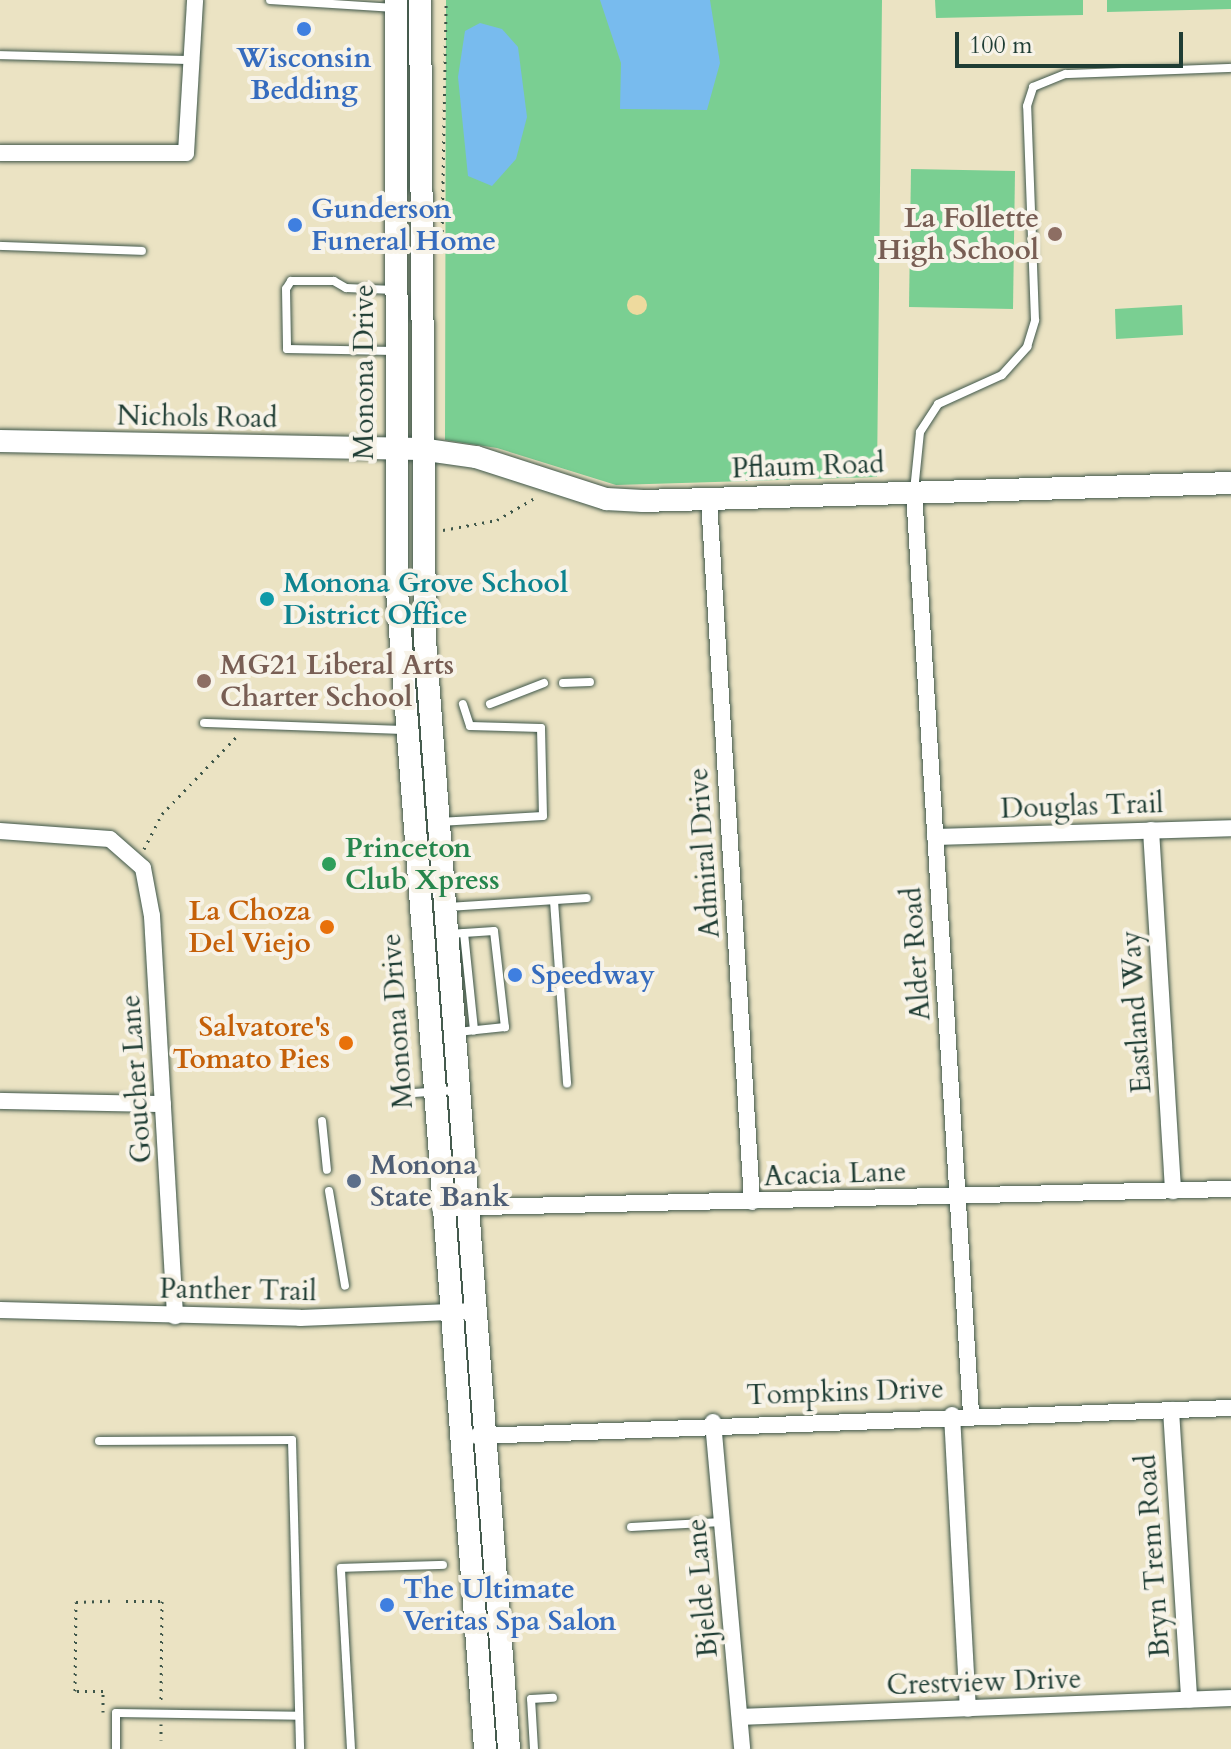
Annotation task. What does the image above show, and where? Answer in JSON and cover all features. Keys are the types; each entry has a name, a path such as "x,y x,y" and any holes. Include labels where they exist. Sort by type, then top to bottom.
{"street":[{"path":"0,153 187,151 195,0"},
{"name":"Monona Drive","path":"420,0 420,449 439,822 446,908 456,933 465,1031 462,1090 509,1749"},
{"name":"Monona Drive","path":"396,4 394,450 407,730 420,909 423,1092 440,1208 485,1749"},
{"name":"Nichols Road","path":"0,441 394,450"},
{"name":"Pflaum Road","path":"394,450 420,449 476,457 606,499 709,500 1231,483"},
{"name":"Alder Road","path":"914,492 971,1414"},
{"name":"Admiral Drive","path":"709,500 752,1202"},
{"name":"Douglas Trail","path":"935,837 1231,828"},
{"name":"Eastland Way","path":"1151,830 1173,1191"},
{"path":"0,831 89,835 130,853"},
{"name":"Goucher Lane","path":"130,853 152,916 175,1316"},
{"path":"0,1101 163,1104"},
{"name":"Acacia Lane","path":"440,1208 1231,1189"},
{"name":"Panther Trail","path":"0,1310 175,1316 476,1311"},
{"name":"Tompkins Drive","path":"460,1436 713,1422 1231,1408"},
{"name":"Bryn Trem Road","path":"1171,1410 1189,1699"},
{"path":"952,1415 968,1709"},
{"name":"Bjelde Lane","path":"713,1422 742,1749"},
{"name":"Crestview Drive","path":"740,1717 1231,1698"}],"lane":[{"path":"270,0 396,4"},
{"path":"0,55 194,61"},
{"path":"914,492 920,432 938,404 1002,375 1027,347 1035,320 1027,106 1033,87 1066,74 1231,68"},
{"path":"0,246 142,251"},
{"path":"394,290 346,288 334,281 291,281 286,289 292,352 394,351"},
{"path":"563,683 590,682"},
{"path":"490,704 544,683"},
{"path":"439,822 543,816 541,728 470,726 463,704"},
{"path":"204,723 407,730"},
{"path":"420,909 587,898"},
{"path":"554,901 567,1084"},
{"path":"456,933 494,931 505,1027 465,1031"},
{"path":"423,1092 462,1090"},
{"path":"322,1121 327,1170"},
{"path":"329,1191 345,1286"},
{"path":"99,1441 292,1440 300,1749"},
{"path":"631,1527 722,1522"},
{"path":"351,1749 341,1568 443,1565"},
{"path":"534,1749 531,1699 553,1698"},
{"path":"116,1749 116,1713 299,1716"}],"path":[{"path":"435,531 497,520 533,499"},
{"path":"130,853 162,814 247,725"},
{"path":"103,1724 103,1691 75,1691 76,1602 110,1601"},
{"path":"126,1601 162,1601 161,1740"}],"green space":[{"path":"446,0 882,0 877,477 616,485 497,448 445,440"},
{"path":"935,0 1083,0 1083,15 936,18"},
{"path":"1107,0 1231,0 1231,9 1107,12"},
{"path":"911,169 1015,171 1013,309 909,307"},
{"path":"1182,305 1183,335 1116,339 1115,309"}],"sand":[{"path":"633,295 641,295 647,305 641,315 633,315 627,309 627,301"}],"water":[{"path":"600,0 710,0 720,63 707,110 620,109 621,63"},
{"path":"480,23 502,29 518,47 527,117 516,159 492,186 468,176 458,77 465,31"}],"place":[{"name":"Wisconsin Bedding","path":"304,29"},
{"name":"Gunderson Funeral Home","path":"295,225"},
{"name":"La Follette High School","path":"1055,234"},
{"name":"Monona Grove School District Office","path":"267,599"},
{"name":"MG21 Liberal Arts Charter School","path":"204,681"},
{"name":"Princeton Club Xpress","path":"329,864"},
{"name":"La Choza Del Viejo","path":"327,927"},
{"name":"Speedway","path":"515,975"},
{"name":"Salvatore's Tomato Pies","path":"346,1043"},
{"name":"Monona State Bank","path":"354,1181"},
{"name":"The Ultimate Veritas Spa Salon","path":"387,1605"}]}
